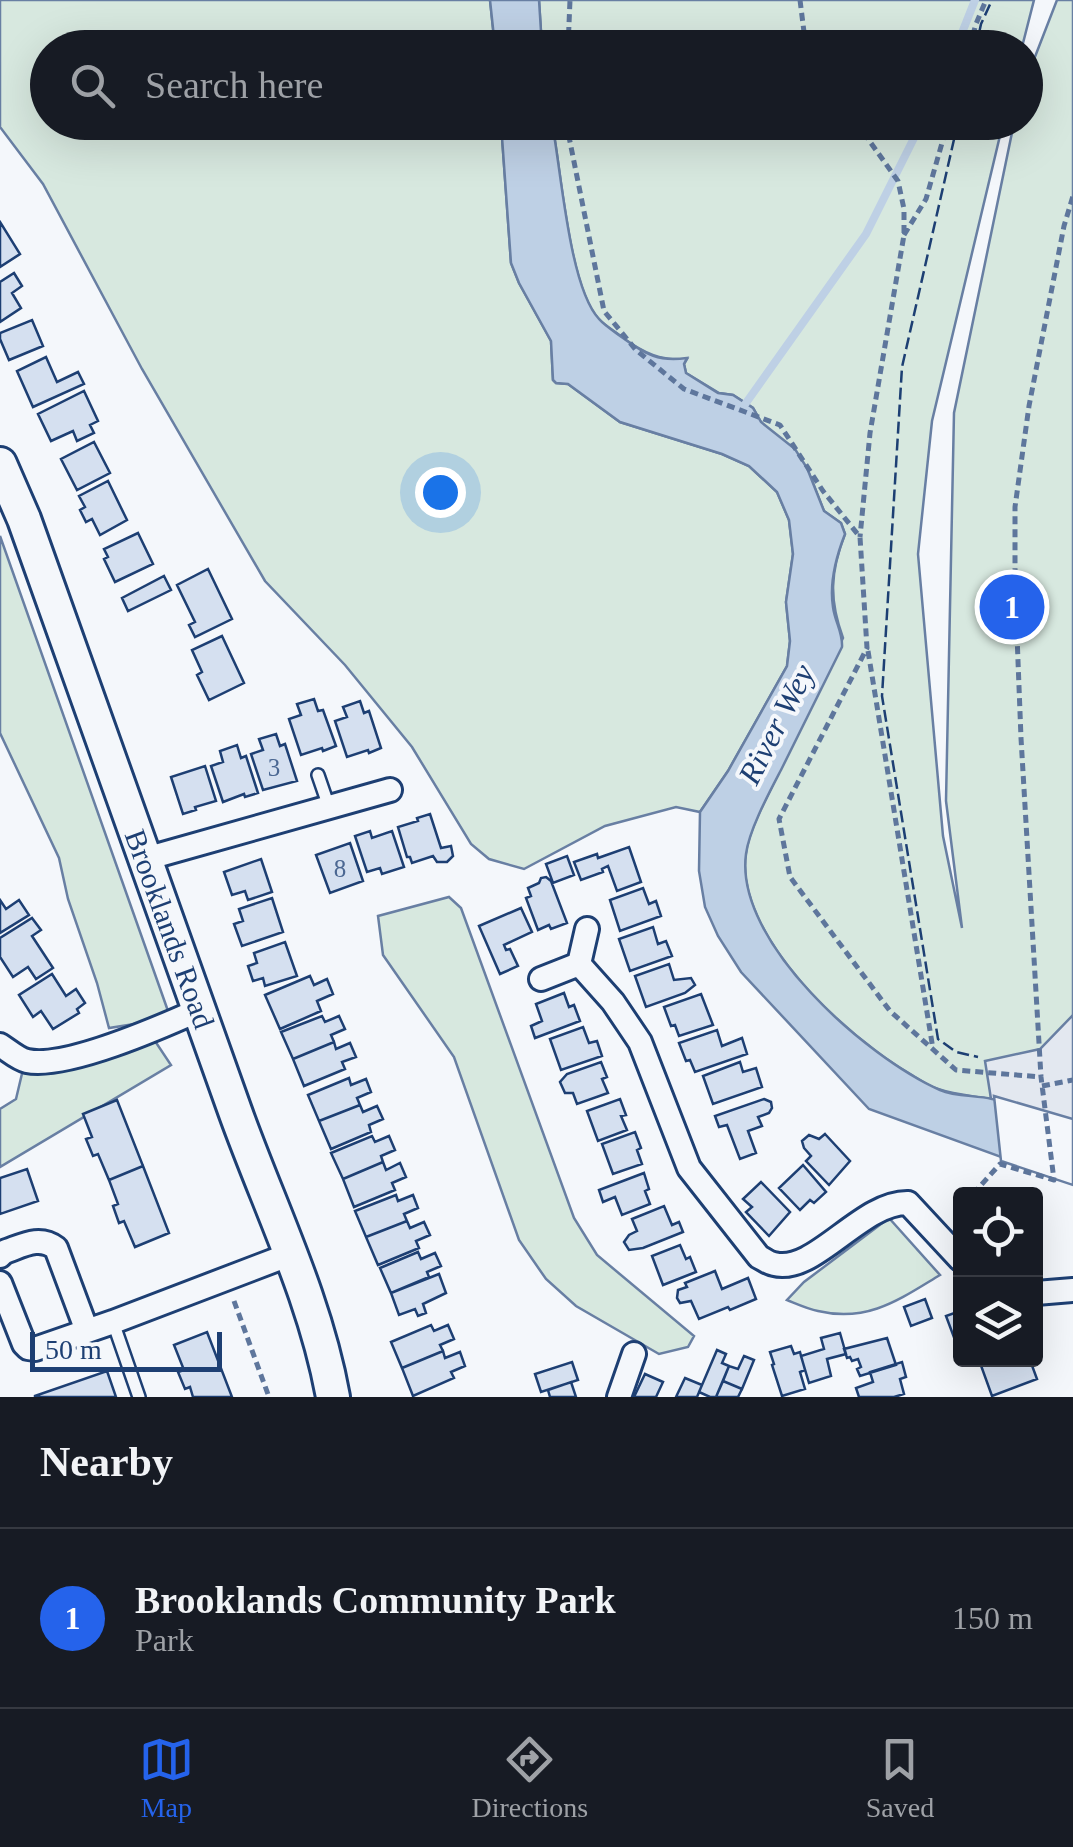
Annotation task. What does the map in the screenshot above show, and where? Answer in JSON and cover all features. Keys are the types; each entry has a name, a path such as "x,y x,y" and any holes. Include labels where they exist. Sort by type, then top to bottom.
{"main road":[{"name":"Brooklands Road","path":"0,464 24,519 236,1115 291,1254 333,1397"}],"street":[{"path":"145,859 390,790"},
{"path":"579,964 587,929"},
{"path":"541,980 579,964"},
{"path":"579,964 613,1002 640,1042 689,1168 760,1257 774,1265 790,1265 815,1254 894,1202 908,1203 953,1250"},
{"path":"0,1045 25,1061 64,1060 149,1032 199,1010"},
{"path":"0,1256 39,1240 56,1248 88,1331"},
{"path":"0,1284 28,1348 35,1349 291,1254"},
{"path":"1043,1292 1073,1290"},
{"path":"618,1397 634,1354"}],"lane":[{"path":"318,775 329,807"},
{"path":"113,1322 139,1397"}],"path":[{"path":"569,30 570,0"},
{"path":"800,0 804,30"},
{"path":"974,30 986,0"},
{"path":"570,140 604,311 636,350 684,389 780,425 823,491 860,536"},
{"path":"869,140 896,179 904,209 904,235 870,433 860,536 867,648 933,1050"},
{"path":"904,235 926,199 943,140"},
{"path":"979,1187 1000,1164 1054,1180 1041,1078 1021,738 1015,507 1029,406 1073,196"},
{"path":"867,648 779,819 790,877 890,1011 956,1070 1041,1078"},
{"path":"1042,1086 1073,1080"},
{"path":"226,1279 269,1397"}],"shaded area":[{"path":"0,0 490,0 493,30 30,30 30,140 502,140 511,263 551,341 553,380 568,384 620,422 749,466 777,492 789,520 793,554 786,602 790,641 787,666 728,771 700,812 676,807 605,826 524,869 489,859 471,844 412,747 345,665 265,581 142,369 43,184 0,127"},
{"path":"539,0 1034,0 1026,30 541,30"},
{"path":"1057,0 1073,0 1073,1118 991,1096 951,1093 921,1081 857,1037 828,1010 800,981 757,917 747,884 748,844 843,638 833,586 845,534 841,523 824,511 807,468 761,422 753,408 686,373 687,359 645,352 598,318 588,303 573,255 555,140 999,140 932,421 918,554 943,836 962,928 946,801 954,413 1010,140 1043,140 1043,36"},
{"path":"0,536 168,1011 147,1022 109,1028 59,858 0,733"},
{"path":"449,897 461,908 574,1218 597,1255 694,1336 688,1347 659,1354 576,1306 546,1279 519,1240 454,1057 383,955 378,916"},
{"path":"1073,1015 1073,1121 991,1099 985,1061 1040,1049"},
{"path":"149,1032 171,1065 0,1167 0,1109 16,1099 25,1061"},
{"path":"889,1218 940,1275 883,1306 853,1314 818,1311 787,1300 804,1282"}],"water":[{"path":"490,0 539,0 541,30 493,30"},
{"name":"River Wey","path":"502,140 555,140 573,255 580,281 599,319 646,353 668,359 687,358 686,373 753,408 761,422 795,449 824,511 841,523 845,534 832,588 842,647 765,800 746,854 748,888 761,924 783,959 843,1024 910,1074 946,1092 1002,1101 1073,1121 1001,1157 869,1109 741,972 705,907 699,871 700,812 728,771 787,666 790,641 786,602 793,554 789,520 777,492 749,466 620,422 568,384 556,383 551,341 511,263"}],"pier":[{"path":"994,1096 1073,1119 1073,1185 1001,1161"}],"building":[{"path":"0,222 20,254 0,267"},
{"path":"14,273 22,286 12,293 21,308 0,322 0,282"},
{"path":"32,320 43,346 9,360 0,333"},
{"path":"46,357 57,382 78,372 84,384 33,407 17,371"},
{"path":"84,391 98,421 90,425 94,433 77,441 73,431 51,441 38,414"},
{"path":"94,442 110,473 77,490 61,459"},
{"path":"108,481 127,520 100,535 92,519 86,522 79,496"},
{"path":"138,533 153,564 115,582 104,559 108,557 104,549"},
{"path":"208,569 232,619 195,637 189,625 195,622 177,585"},
{"path":"164,576 171,590 128,611 122,598"},
{"path":"222,636 244,683 209,700 197,675 202,672 192,650"},
{"path":"314,699 318,711 323,710 336,746 301,755 289,719 301,715 297,704"},
{"path":"360,701 364,713 369,711 381,748 347,757 335,721 347,717 343,707"},
{"path":"276,734 280,746 285,744 297,781 263,790 251,754 263,750 259,739"},
{"path":"237,745 241,758 246,756 258,793 223,802 211,766 223,762 220,751"},
{"path":"205,766 216,801 183,814 171,777"},
{"path":"430,814 441,848 451,846 453,856 447,862 437,862 433,856 412,863 398,827"},
{"path":"370,831 372,838 392,831 404,867 382,874 380,868 367,872 355,836"},
{"path":"350,843 363,881 330,893 316,855"},
{"path":"629,847 641,882 617,891 608,866 603,872 581,880 574,862"},
{"path":"567,856 574,875 553,883 546,864"},
{"path":"261,859 272,892 248,900 245,891 232,895 224,872"},
{"path":"546,877 567,923 538,930 526,898 531,896 528,888"},
{"path":"643,888 649,904 656,901 661,916 620,931 610,900"},
{"path":"272,898 283,932 242,946 234,924 243,921 239,909"},
{"path":"0,900 6,909 19,900 29,915 0,933"},
{"path":"521,908 532,932 504,945 518,966 500,974 479,926"},
{"path":"32,918 41,930 32,936 53,968 36,979 28,967 13,977 0,957 0,938"},
{"path":"653,927 658,944 666,941 672,956 630,971 619,939"},
{"path":"285,942 297,976 265,986 263,978 253,981 248,966 257,963 254,953"},
{"path":"669,964 674,980 691,978 695,985 685,993 646,1007 635,976"},
{"path":"52,974 66,996 76,989 85,1003 77,1009 79,1013 53,1029 41,1011 33,1017 19,995"},
{"path":"310,976 314,985 327,979 333,994 317,1001 321,1011 280,1029 265,995"},
{"path":"564,993 580,1021 535,1038 531,1026 542,1021 536,1004"},
{"path":"701,994 713,1025 679,1036 664,1007"},
{"path":"322,1016 325,1022 339,1016 345,1029 331,1035 334,1042 293,1059 281,1032"},
{"path":"583,1027 589,1043 597,1041 602,1056 561,1070 550,1039"},
{"path":"717,1030 722,1046 742,1038 747,1054 695,1072 679,1043"},
{"path":"334,1042 336,1049 350,1043 356,1057 342,1062 345,1069 304,1086 293,1059"},
{"path":"601,1062 608,1093 577,1104 573,1093 565,1093 560,1082 567,1074"},
{"path":"740,1062 743,1072 756,1068 762,1087 713,1104 703,1076"},
{"path":"349,1078 351,1085 366,1079 371,1092 357,1098 360,1105 319,1121 308,1095"},
{"path":"620,1099 627,1130 598,1141 587,1111"},
{"path":"764,1099 771,1102 772,1108 758,1117 762,1126 748,1131 756,1153 740,1159 727,1125 719,1127 715,1116"},
{"path":"117,1100 143,1166 109,1180 98,1154 93,1156 86,1139 92,1137 83,1114"},
{"path":"360,1105 363,1112 377,1106 383,1119 369,1125 371,1132 331,1149 319,1121"},
{"path":"635,1132 642,1164 613,1174 602,1144"},
{"path":"825,1134 850,1161 829,1185 806,1161 811,1156 802,1141 809,1135 819,1139"},
{"path":"372,1136 375,1142 389,1136 395,1150 381,1156 383,1162 343,1179 331,1153"},
{"path":"383,1162 386,1170 400,1163 406,1177 392,1183 395,1190 354,1207 343,1179"},
{"path":"803,1165 826,1192 800,1210 779,1188"},
{"path":"143,1166 169,1233 135,1247 124,1221 119,1223 113,1206 118,1204 109,1180"},
{"path":"27,1169 38,1201 0,1214 0,1178"},
{"path":"644,1173 650,1204 622,1215 615,1197 603,1202 599,1190"},
{"path":"761,1182 790,1212 769,1236 746,1212 752,1207 743,1199"},
{"path":"396,1195 398,1201 413,1195 418,1208 404,1214 407,1221 366,1237 355,1211"},
{"path":"664,1206 672,1225 679,1222 683,1232 629,1250 624,1242 637,1231 632,1219"},
{"path":"407,1221 410,1228 424,1222 430,1235 416,1241 419,1248 378,1265 366,1237"},
{"path":"680,1245 696,1272 663,1285 652,1256"},
{"path":"418,1252 421,1259 435,1253 441,1266 427,1272 429,1277 391,1293 380,1268"},
{"path":"715,1271 722,1289 748,1278 756,1299 699,1319 691,1301 680,1303 678,1290 687,1287 685,1283"},
{"path":"439,1274 446,1293 423,1304 426,1313 418,1316 415,1309 399,1315 391,1293"},
{"path":"925,1299 932,1318 911,1326 904,1307"},
{"path":"953,1314 953,1335 946,1316"},
{"path":"431,1325 434,1331 448,1325 454,1339 440,1345 443,1351 402,1368 391,1342"},
{"path":"207,1332 232,1397 193,1397 178,1372 184,1370 174,1345"},
{"path":"840,1333 846,1354 827,1359 831,1376 809,1383 801,1356 824,1349 821,1338"},
{"path":"887,1338 896,1365 860,1376 858,1359 847,1358 844,1349"},
{"path":"791,1346 794,1354 800,1352 805,1389 782,1396 770,1352"},
{"path":"717,1350 726,1354 722,1363 729,1366 716,1397 710,1397 699,1392"},
{"path":"443,1351 445,1358 460,1352 465,1366 451,1372 454,1378 413,1396 402,1368"},
{"path":"744,1356 754,1360 742,1389 723,1381 729,1366 738,1369"},
{"path":"572,1362 578,1380 541,1392 535,1374"},
{"path":"902,1362 906,1377 900,1379 904,1394 859,1397 856,1388 873,1382 870,1372"},
{"path":"982,1367 1033,1367 1037,1379 992,1396"},
{"path":"107,1371 116,1397 35,1397 35,1396"},
{"path":"645,1374 663,1382 656,1397 634,1397"},
{"path":"685,1378 702,1385 697,1397 676,1397"},
{"path":"723,1381 742,1389 738,1397 716,1397"},
{"path":"571,1382 576,1397 550,1397 548,1390"}],"waterway":[{"path":"963,30 975,0"},
{"path":"741,410 866,234 913,140"}],"fence":[{"path":"980,30 992,0"},
{"path":"954,140 902,367 882,696 938,1039 956,1052 978,1057"}],"place":[{"name":"Brooklands Community Park","path":"1012,607"}]}
